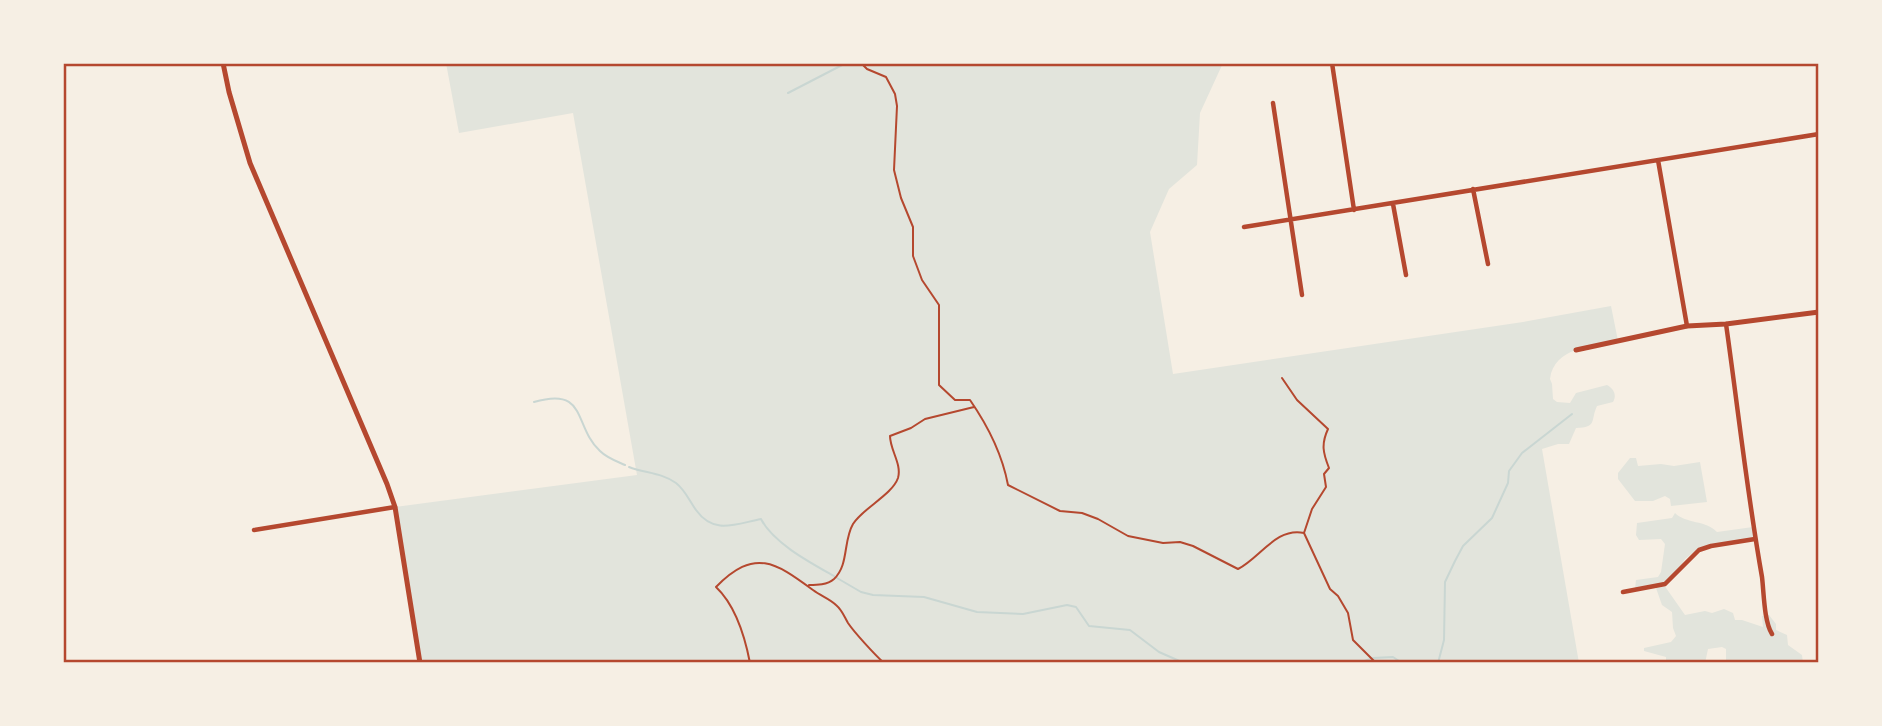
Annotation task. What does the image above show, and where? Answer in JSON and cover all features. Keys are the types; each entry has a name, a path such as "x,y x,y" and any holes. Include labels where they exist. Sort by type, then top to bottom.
{"street":[{"path":"223,63 250,163 395,507 420,663"},
{"path":"1332,63 1354,210"},
{"path":"1273,103 1302,295"},
{"path":"1244,227 1819,134"},
{"path":"1658,160 1687,326"},
{"path":"1473,189 1488,264"},
{"path":"1393,204 1406,275"},
{"path":"1576,350 1687,326 1726,324 1819,312"},
{"path":"1726,324 1767,606 1767,626 1772,634"},
{"path":"254,530 395,507"},
{"path":"1623,592 1665,584 1699,550 1755,538"}],"path":[{"path":"861,63 867,69 886,77 895,94 894,170 901,198 914,227 913,256 922,279 939,305 939,385 955,400 970,400 975,407 996,443 1008,485 1060,511 1083,513 1098,519 1128,536 1150,538 1163,543 1180,542 1238,569 1248,564 1280,536 1296,531 1304,533"},
{"path":"1282,378 1297,400 1328,429 1323,441 1323,453 1329,468 1324,474 1326,487 1312,509 1304,533 1330,589 1338,596 1348,613 1353,640 1376,663"},
{"path":"807,585 833,580 842,568 853,523 896,482 898,466 890,436 925,419 975,407"},
{"path":"750,663 744,632 723,593 716,587 726,576 755,562 772,563 835,604 844,613 847,622 884,663"}],"shaded area":[{"path":"446,63 1223,63 1200,113 1197,165 1169,189 1150,232 1173,374 1523,322 1611,306 1618,341 1567,354 1553,368 1550,379 1553,399 1557,402 1570,403 1576,393 1607,385 1614,392 1613,402 1597,406 1590,425 1576,428 1569,444 1542,449 1579,663 420,663 395,507 637,475 573,113 459,133"},
{"path":"1630,458 1636,458 1638,466 1674,466 1700,462 1707,502 1671,506 1670,499 1665,496 1653,501 1635,501 1618,479 1618,473"},
{"path":"1675,513 1717,532 1753,527 1754,538 1698,549 1685,559 1678,571 1665,583 1635,589 1636,580 1658,577 1665,544 1661,539 1639,540 1636,535 1637,523 1672,518"},
{"path":"1664,585 1685,615 1705,611 1712,613 1724,609 1733,613 1735,620 1763,627 1762,616 1769,615 1776,624 1776,630 1787,635 1788,645 1802,655 1803,663 1726,663 1726,649 1722,647 1708,649 1705,663 1666,663 1666,657 1644,651 1644,648 1671,642 1676,636 1672,612 1662,605 1656,588"}],"waterway":[{"path":"788,93 846,63"},
{"path":"534,402 551,398 563,399 571,404 600,451 625,465"},
{"path":"1438,663 1444,640 1445,582 1463,546 1492,518 1508,483 1509,471 1522,453 1572,414"},
{"path":"629,467 665,477 676,483 696,510 710,523 726,526 761,519 783,544 834,576"},
{"path":"837,578 861,592 873,595 924,597 977,612 1023,614 1067,605 1076,607 1089,626 1130,630 1159,652 1184,663"},
{"path":"1373,658 1393,657 1402,663"},
{"path":"1359,663 1370,659"}]}
